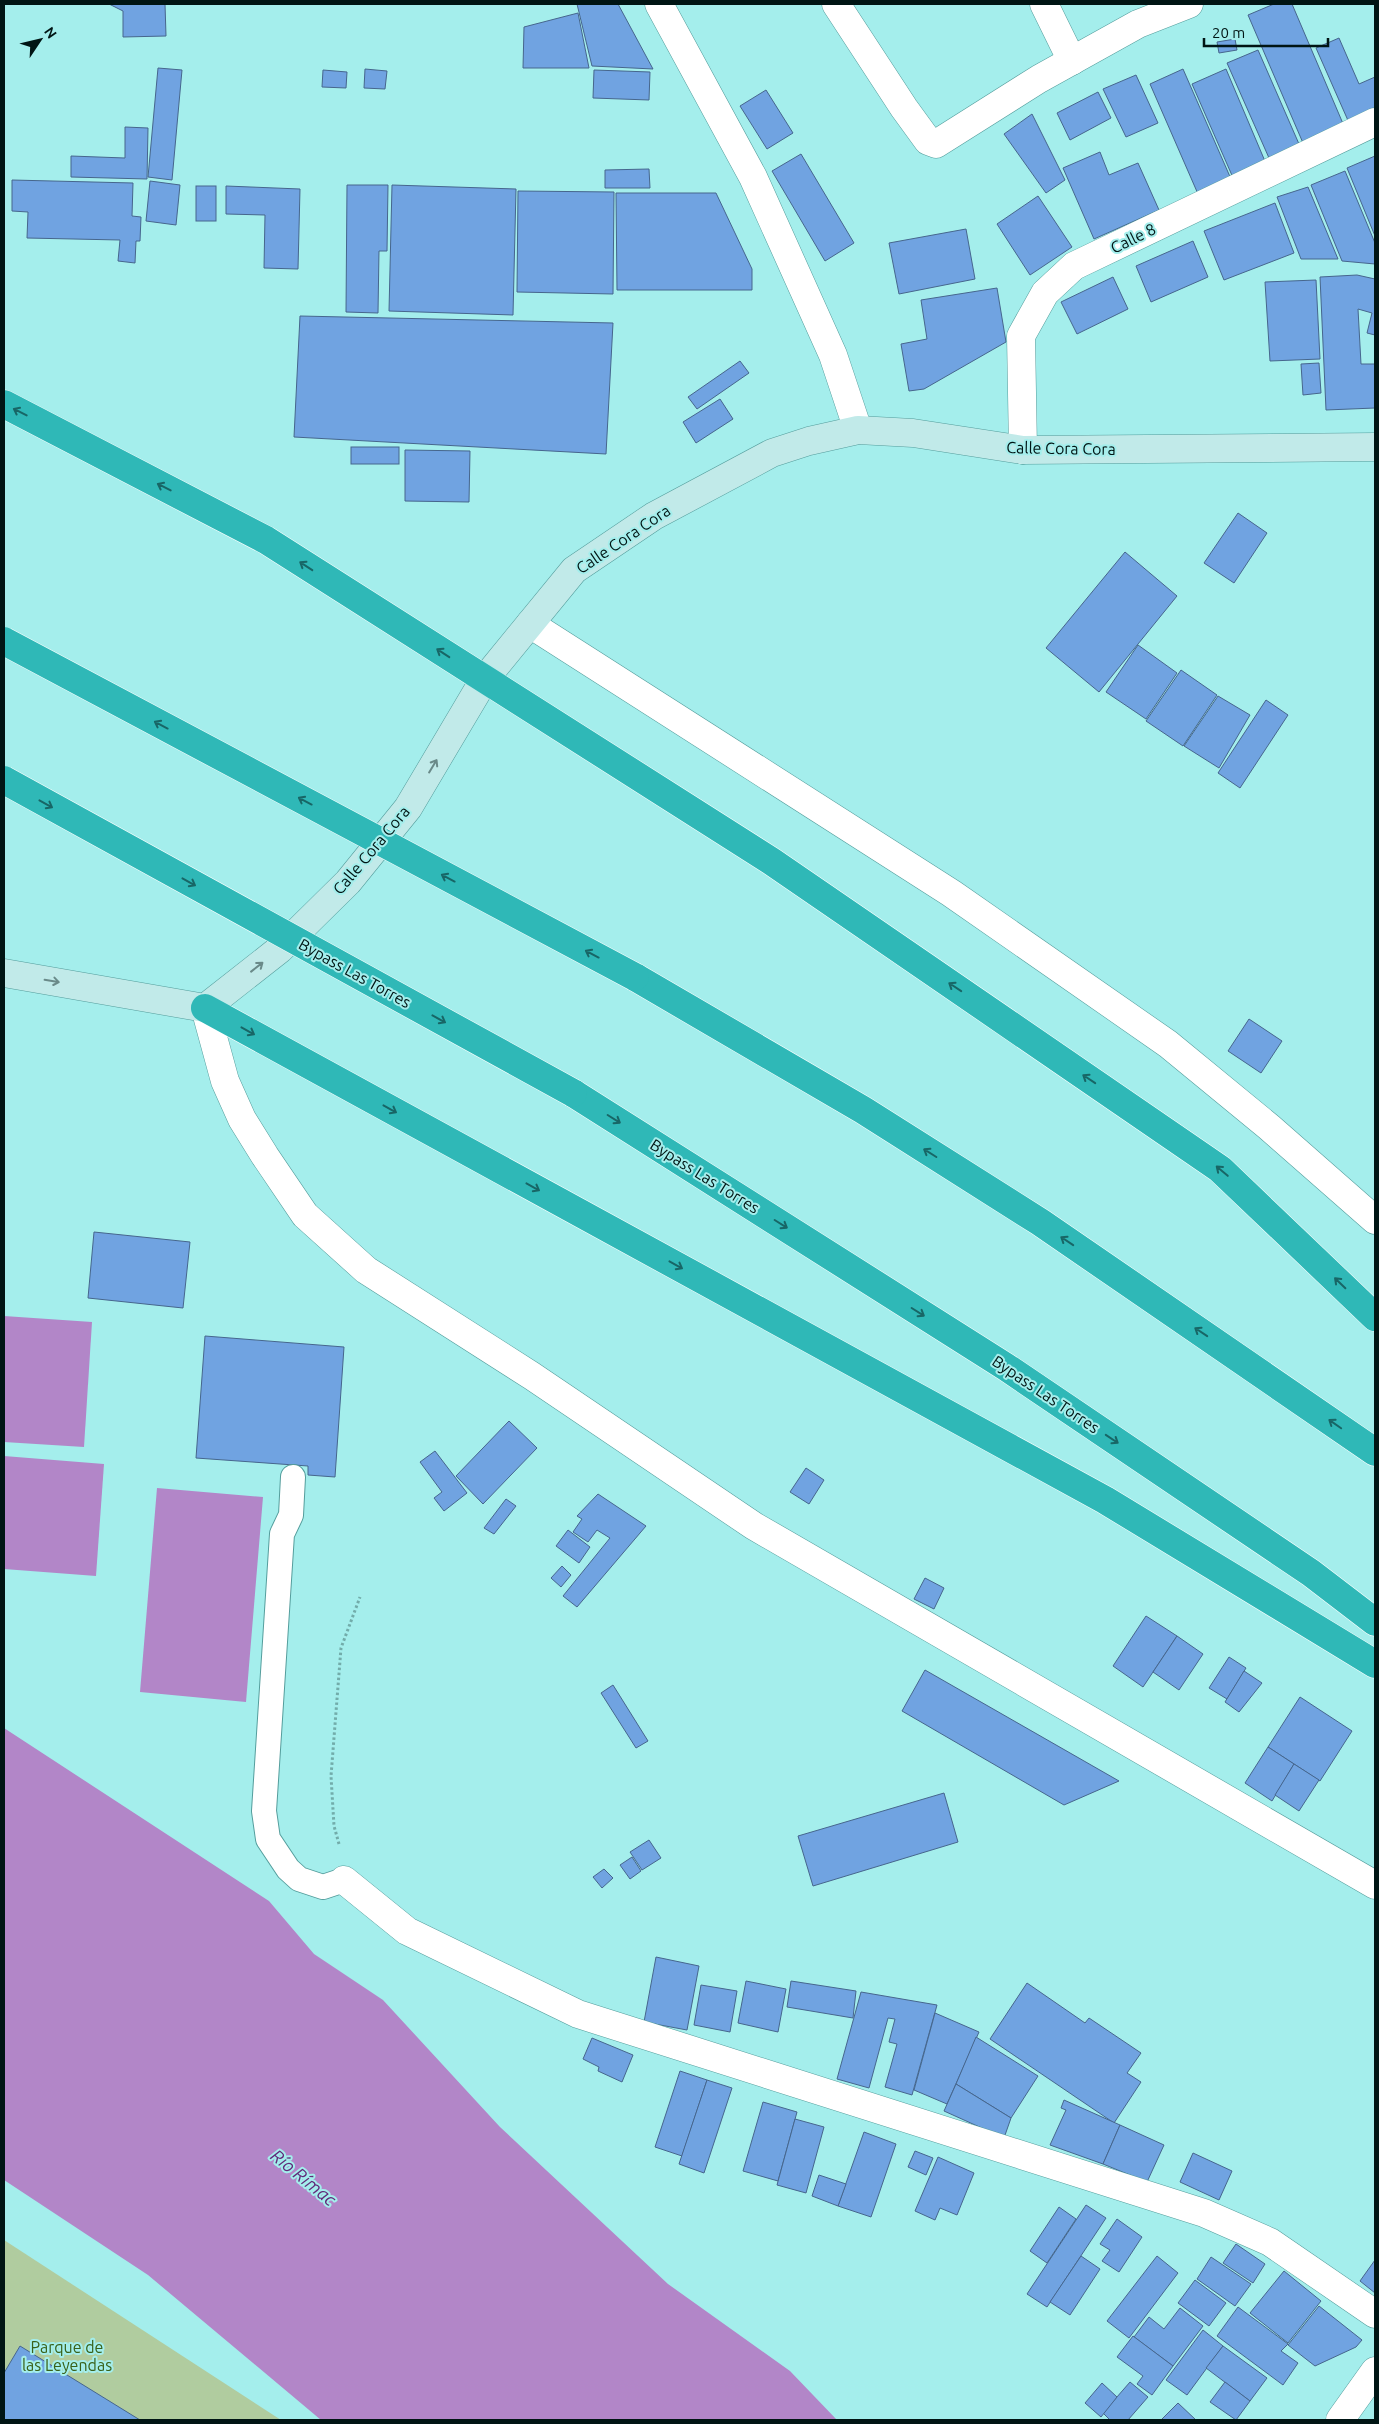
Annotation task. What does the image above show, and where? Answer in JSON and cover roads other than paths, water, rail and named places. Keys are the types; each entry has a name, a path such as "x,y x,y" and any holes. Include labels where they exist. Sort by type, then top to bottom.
{"highway":[{"path":"4,404 266,540 771,861 1220,1169 1375,1317"},
{"path":"4,641 634,977 863,1110 1040,1222 1375,1452"},
{"name":"Bypass Las Torres","path":"4,780 573,1092 1006,1367 1311,1573 1375,1622"},
{"path":"205,1008 1105,1500 1375,1664"}],"street":[{"path":"660,4 753,177 833,355 858,430"},
{"path":"836,4 928,142 936,144 1072,61 1138,24 1189,4"},
{"path":"1044,4 1072,61"},
{"name":"Calle 8","path":"1023,450 1021,336 1045,293 1058,278 1074,266 1375,122"},
{"name":"Calle Cora Cora","path":"205,1008 280,949 348,882 408,808 484,680 574,570 654,516 772,453 809,440 858,430 913,433 1023,450 1375,447"},
{"path":"530,624 951,893 1168,1044 1269,1127 1375,1220"},
{"path":"4,973 205,1008 225,1081 242,1119 260,1149 305,1215 366,1270 532,1376 754,1526 1375,1885"},
{"path":"344,1880 407,1931 578,2014 1204,2213 1270,2242 1375,2314"},
{"path":"1340,2420 1375,2371"}],"lane":[{"path":"293,1477 291,1515 282,1534 264,1811 268,1839 288,1869 299,1879 323,1887 344,1880"}],"water":[{"path":"4,1316 92,1322 84,1447 4,1442"},
{"path":"4,1456 104,1464 96,1576 4,1569"},
{"path":"157,1488 263,1497 246,1702 140,1692"},
{"name":"Río Rímac","path":"4,1728 269,1901 314,1954 383,2000 500,2127 668,2284 790,2371 837,2420 321,2420 148,2275 4,2180"}],"park label":[{"name":"Parque de las Leyendas","path":"67,2356"}]}
